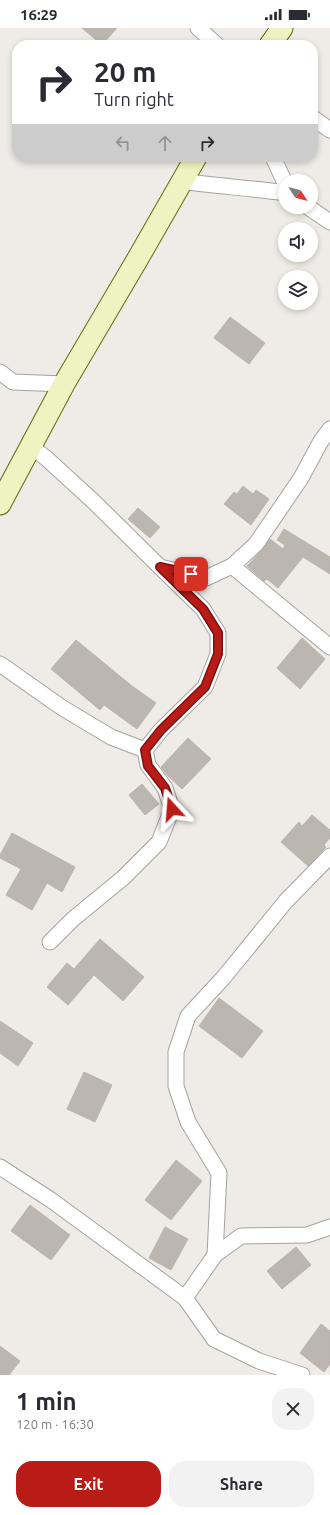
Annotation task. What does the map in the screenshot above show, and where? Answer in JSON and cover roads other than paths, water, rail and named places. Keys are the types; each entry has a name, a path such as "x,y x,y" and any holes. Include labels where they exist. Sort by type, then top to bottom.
{"street":[{"path":"198,28 211,40"},
{"path":"274,40 282,28"},
{"path":"318,122 330,130"},
{"path":"0,504 64,384 193,162"},
{"path":"275,162 281,174"},
{"path":"181,181 215,186 255,188 278,192"},
{"path":"318,214 330,222"},
{"path":"0,372 13,382 64,384"},
{"path":"160,567 206,578 232,566 256,544 301,478 321,441 330,429"},
{"path":"30,446 46,458 93,501 203,609 218,633 218,654 205,687 161,730 145,750 148,766 165,788 172,809 159,842 123,878 73,919 50,942"},
{"path":"232,566 330,647"},
{"path":"0,664 61,707 111,737 145,750"},
{"path":"215,1255 219,1173 188,1122 176,1086 176,1052 188,1016 224,977 286,901 330,856"},
{"path":"0,1167 51,1200 185,1298 214,1339 259,1361 302,1375"},
{"path":"185,1298 215,1255 241,1236 307,1235 330,1227"}]}
